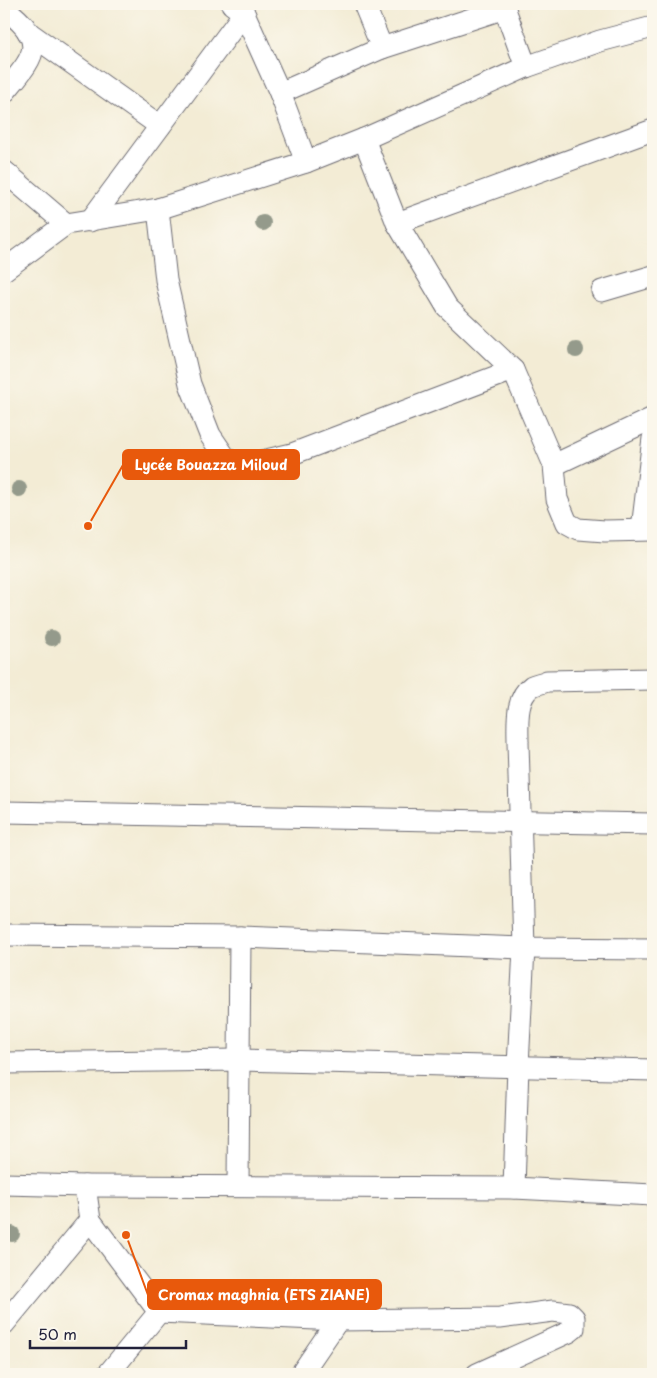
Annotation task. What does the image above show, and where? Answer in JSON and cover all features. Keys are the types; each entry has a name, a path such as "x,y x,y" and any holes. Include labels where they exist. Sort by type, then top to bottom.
{"street":[{"path":"364,4 382,48"},
{"path":"280,93 382,48 504,6 526,67"},
{"path":"4,93 28,63 33,53 33,45 28,32 10,8"},
{"path":"238,8 280,93 306,162"},
{"path":"90,221 160,126 238,8"},
{"path":"4,270 66,224 158,208 306,162 526,67 600,41 653,27"},
{"path":"28,32 160,126"},
{"path":"397,223 653,130"},
{"path":"364,138 397,223 447,307 513,370 554,465 557,500 567,524 578,529 605,531 648,530 653,438"},
{"path":"4,171 66,224"},
{"path":"158,208 166,280 190,384 210,435 227,460 241,466 292,454 513,370"},
{"path":"602,291 653,276"},
{"path":"554,465 653,418"},
{"path":"514,1188 524,948 518,716 522,698 532,686 547,681 653,679"},
{"path":"4,812 653,824"},
{"path":"4,935 240,937 524,948 653,949"},
{"path":"238,1186 240,937"},
{"path":"4,1063 238,1060 653,1070"},
{"path":"4,1184 514,1188 653,1195"},
{"path":"85,1186 90,1220 159,1312"},
{"path":"4,1324 90,1220"},
{"path":"159,1312 338,1320 500,1318 553,1311 569,1313 574,1318 574,1328 569,1332 477,1374"},
{"path":"108,1374 159,1312"},
{"path":"301,1374 338,1320"}],"place":[{"name":"Lycée Bouazza Miloud","path":"88,526"},
{"name":"Cromax maghnia (ETS ZIANE)","path":"126,1235"}]}
